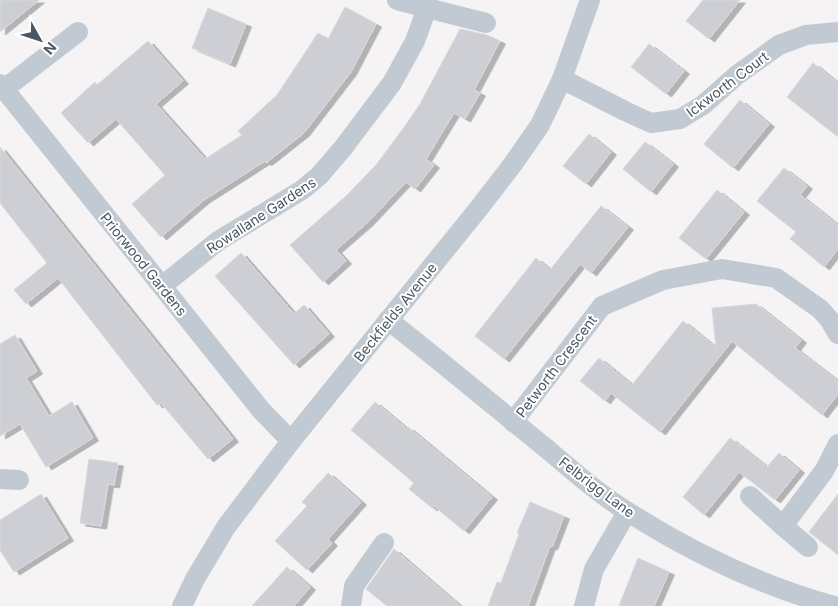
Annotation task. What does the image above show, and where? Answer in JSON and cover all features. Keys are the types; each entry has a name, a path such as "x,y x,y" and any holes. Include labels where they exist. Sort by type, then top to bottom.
{"street":[{"path":"397,0 486,23"},
{"name":"Beckfields Avenue","path":"182,606 194,579 226,527 291,441 513,164 540,125 562,78 587,2"},
{"name":"Rowallane Gardens","path":"162,286 218,241 302,190 319,176 343,148 392,83 415,41 427,8"},
{"path":"2,86 78,32"},
{"name":"Ickworth Court","path":"562,78 625,111 651,122 680,120 703,105 737,75 779,45 806,35 838,32"},
{"name":"Priorwood Gardens","path":"2,86 261,410 291,441"},
{"name":"Petworth Crescent","path":"513,422 602,306 663,280 722,269 776,278 820,309 838,334"},
{"name":"Felbrigg Lane","path":"388,320 627,512 702,554 755,579 800,596 834,606"},
{"path":"783,526 824,471 838,444"},
{"path":"750,496 808,547"},
{"path":"584,606 594,569 627,512"},
{"path":"351,606 354,586 384,543"}],"building":[{"path":"0,0 39,0 0,32"},
{"path":"703,0 740,0 709,39 686,21"},
{"path":"345,7 376,24 351,72 304,133 266,163 265,161 204,200 161,237 132,204 165,175 116,119 88,143 61,113 95,82 97,85 148,41 183,81 156,104 205,159 242,135 238,131 277,95 318,33 328,39"},
{"path":"208,8 246,24 230,64 192,48"},
{"path":"460,29 487,35 500,41 474,90 480,93 465,119 454,113 426,159 434,165 415,189 406,182 367,223 336,250 346,261 323,282 290,245 346,196 376,165 420,104"},
{"path":"649,44 684,71 666,94 631,67"},
{"path":"813,63 838,83 838,137 787,97"},
{"path":"740,100 769,124 733,168 704,144"},
{"path":"589,134 611,152 586,184 563,166"},
{"path":"645,142 673,164 651,192 623,169"},
{"path":"0,147 233,439 208,459 161,403 157,405 58,278 26,304 14,290 47,263 0,203"},
{"path":"784,168 807,186 800,195 838,225 838,249 824,267 790,239 796,232 757,201"},
{"path":"717,190 744,212 706,259 679,238"},
{"path":"601,206 628,227 591,273 580,264 504,359 475,336 536,258 550,270"},
{"path":"241,253 294,314 304,305 329,334 294,365 215,276"},
{"path":"756,304 801,340 795,348 838,381 838,394 822,415 732,341 660,432 611,393 605,401 580,381 599,358 632,385 683,321 716,348 712,308"},
{"path":"15,335 37,371 26,378 49,416 72,402 93,438 46,467 20,424 0,436 0,344"},
{"path":"375,402 492,497 464,531 434,506 432,508 409,489 414,483 351,430"},
{"path":"730,438 767,467 779,453 799,470 775,500 739,472 704,515 683,497"},
{"path":"89,459 118,463 114,485 108,484 101,526 80,523"},
{"path":"328,473 361,502 328,539 332,543 307,570 275,541 307,506 302,502"},
{"path":"41,494 68,538 14,572 0,550 0,520"},
{"path":"838,494 838,555 809,532"},
{"path":"530,502 564,516 552,547 550,546 528,606 488,606 497,582 501,583 519,534 517,533"},
{"path":"394,549 460,606 387,606 366,589"},
{"path":"638,558 669,572 654,606 619,606"},
{"path":"287,567 310,587 294,606 252,606"}]}
